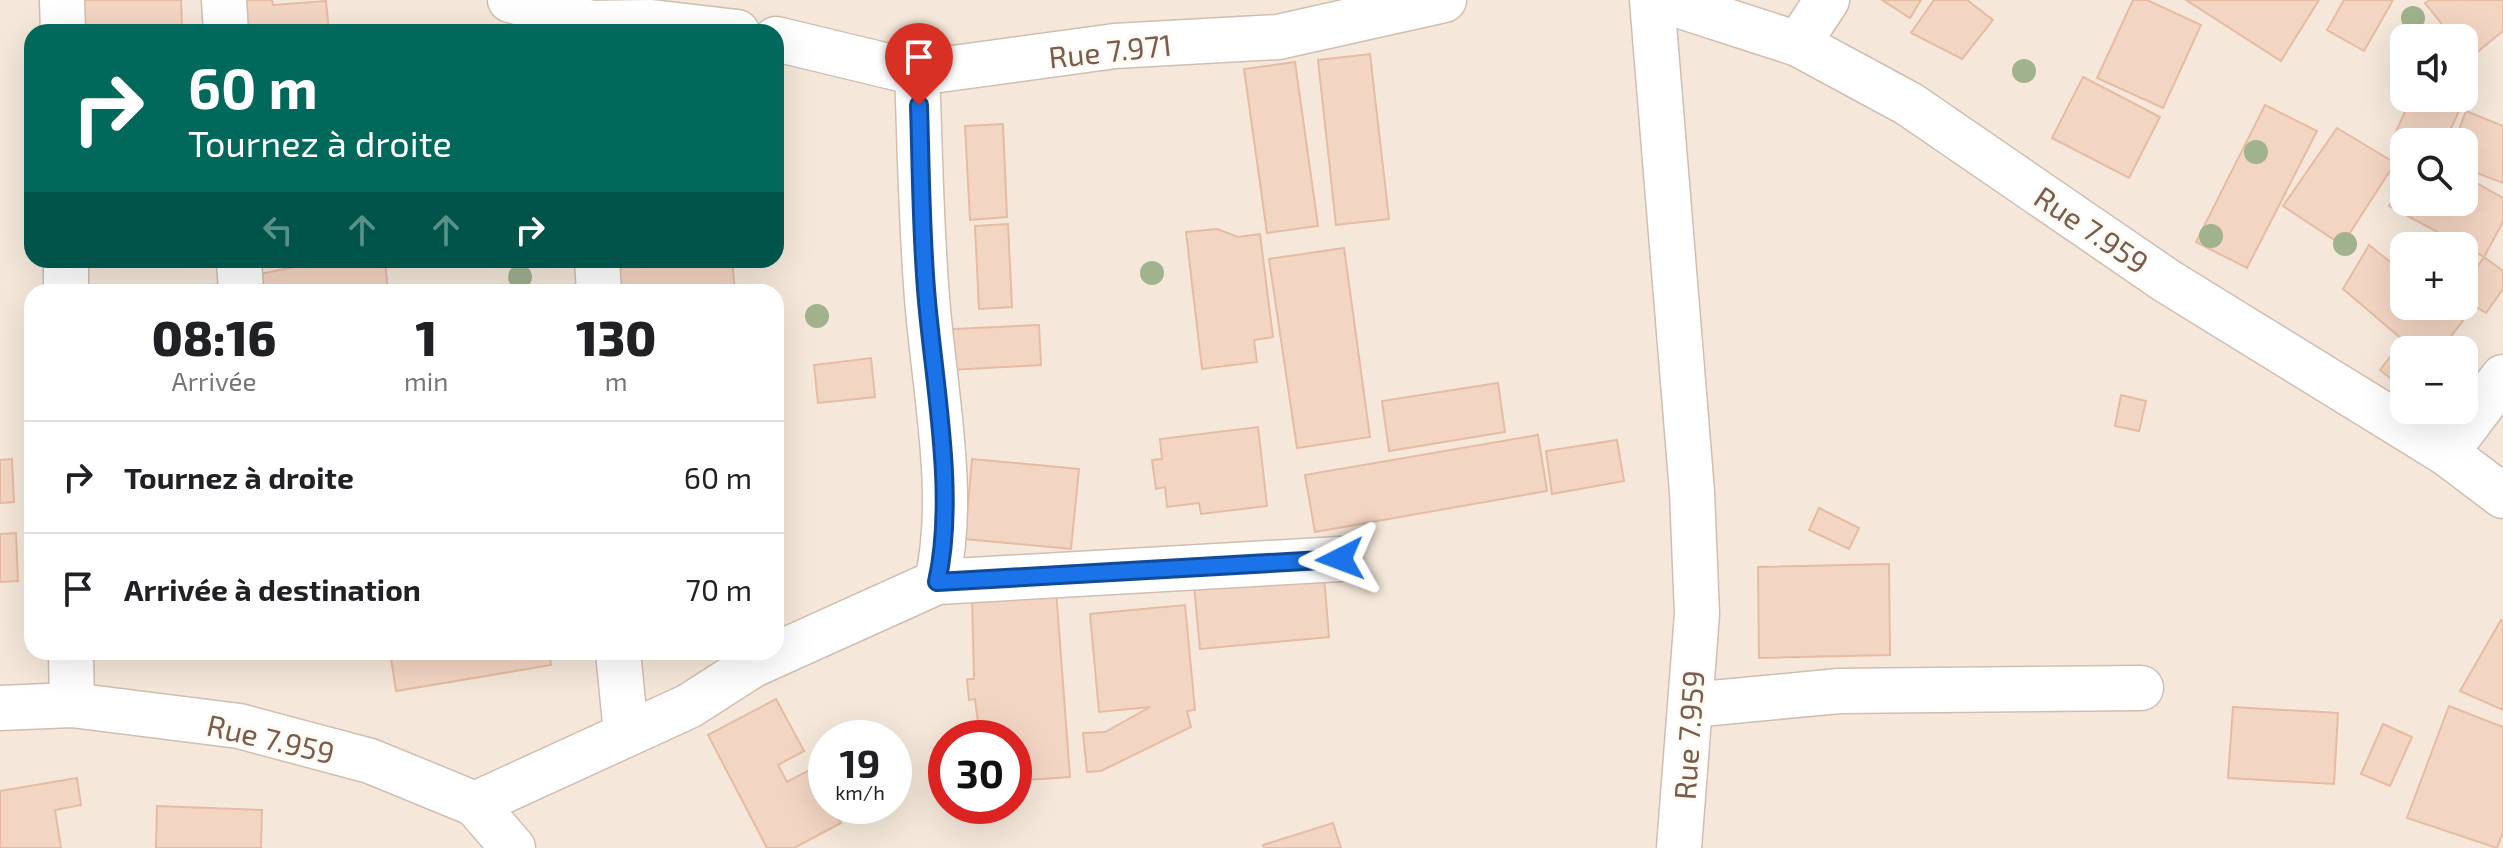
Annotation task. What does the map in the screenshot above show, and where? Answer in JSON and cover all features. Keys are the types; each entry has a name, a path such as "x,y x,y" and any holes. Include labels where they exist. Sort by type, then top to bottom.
{"street":[{"path":"62,0 63,24"},
{"path":"224,0 226,24"},
{"path":"510,0 591,18 668,24"},
{"name":"Rue 7.971","path":"784,41 917,73 1115,46 1278,37 1444,0"},
{"name":"Rue 7.959","path":"1652,0 1692,492 1697,614 1679,848"},
{"name":"Rue 7.959","path":"1662,0 1798,44 1909,104 2167,281 2446,453 2503,496"},
{"path":"1798,44 1827,0"},
{"path":"917,73 926,294 945,505 946,544 937,582"},
{"path":"2446,453 2503,377"},
{"path":"784,651 937,582 1340,559"},
{"path":"71,660 72,705"},
{"path":"619,660 626,733"},
{"path":"475,804 689,706 764,660"},
{"path":"1691,705 1839,691 2141,688"},
{"name":"Rue 7.959","path":"0,708 72,705 239,726 370,761 475,804 513,848"}],"shaded area":[{"path":"0,0 2503,0 2503,848 0,848"}],"building":[{"path":"81,0 181,0 182,24 82,24"},
{"path":"240,0 272,0 273,5 326,1 328,24 242,24"},
{"path":"1882,0 1921,0 1910,18"},
{"path":"1934,0 1967,0 1993,20 1962,59 1911,33"},
{"path":"2133,0 2147,0 2201,25 2163,108 2097,78"},
{"path":"2186,0 2319,0 2281,61"},
{"path":"2344,0 2393,0 2364,51 2327,30"},
{"path":"2430,0 2503,0 2503,31 2478,52 2478,24 2442,24 2425,3"},
{"path":"1370,54 1389,219 1336,225 1318,60"},
{"path":"1295,62 1318,226 1267,233 1244,69"},
{"path":"2083,77 2160,117 2129,178 2052,138"},
{"path":"2265,105 2317,131 2247,268 2196,242"},
{"path":"2405,112 2458,112 2451,128 2398,128"},
{"path":"2466,112 2503,126 2503,183 2478,173 2478,128 2459,128"},
{"path":"1003,124 1007,217 970,220 965,126"},
{"path":"2337,128 2390,160 2390,171 2342,245 2283,206"},
{"path":"2478,184 2503,198 2503,222 2484,257 2478,254 2478,232 2437,232 2408,216 2478,216"},
{"path":"1008,224 1012,307 979,309 975,226"},
{"path":"1217,229 1238,237 1260,234 1273,337 1254,340 1257,362 1202,369 1186,232"},
{"path":"2369,245 2390,262 2390,320 2463,321 2451,336 2398,336 2343,289"},
{"path":"1344,248 1370,437 1297,448 1269,259"},
{"path":"2484,257 2503,271 2503,289 2486,313 2478,308 2478,266"},
{"path":"289,268 386,268 387,284 252,284 251,276"},
{"path":"603,268 733,268 734,284 604,284"},
{"path":"1039,325 1041,365 915,372 913,331"},
{"path":"2390,357 2390,378 2380,370"},
{"path":"871,358 875,397 818,403 814,365"},
{"path":"1498,383 1505,432 1389,451 1382,401"},
{"path":"2121,395 2146,401 2139,431 2115,426"},
{"path":"1258,427 1267,506 1201,514 1199,503 1167,507 1165,487 1156,489 1152,460 1162,459 1160,439"},
{"path":"1538,435 1547,491 1315,532 1305,475"},
{"path":"1617,440 1624,481 1552,494 1546,451"},
{"path":"12,459 14,502 0,503 0,460"},
{"path":"972,459 1079,469 1071,549 965,539"},
{"path":"1819,508 1859,528 1849,549 1809,530"},
{"path":"16,533 18,581 0,582 0,534"},
{"path":"1323,564 1329,637 1200,649 1193,575"},
{"path":"1889,564 1890,655 1759,658 1758,567"},
{"path":"1056,590 1070,777 1032,780 1032,720 978,720 975,699 969,700 967,679 974,679 972,596"},
{"path":"1185,605 1195,710 1187,711 1191,727 1101,771 1087,772 1083,733 1105,732 1150,707 1099,712 1090,614"},
{"path":"2503,621 2503,710 2460,691"},
{"path":"391,660 550,660 551,665 396,691"},
{"path":"776,699 804,751 778,765 787,782 808,771 808,824 839,824 794,848 767,848 708,735"},
{"path":"2449,706 2503,727 2503,832 2497,848 2407,818"},
{"path":"2233,707 2338,713 2334,784 2228,778"},
{"path":"2383,724 2412,737 2390,786 2361,774"},
{"path":"77,778 81,805 55,810 61,848 0,848 0,791"},
{"path":"157,806 262,810 261,848 156,848"},
{"path":"1333,823 1341,848 1264,848 1263,845"}],"route":[{"path":"919,105 926,294 945,505 946,544 937,582 1340,559"}]}
